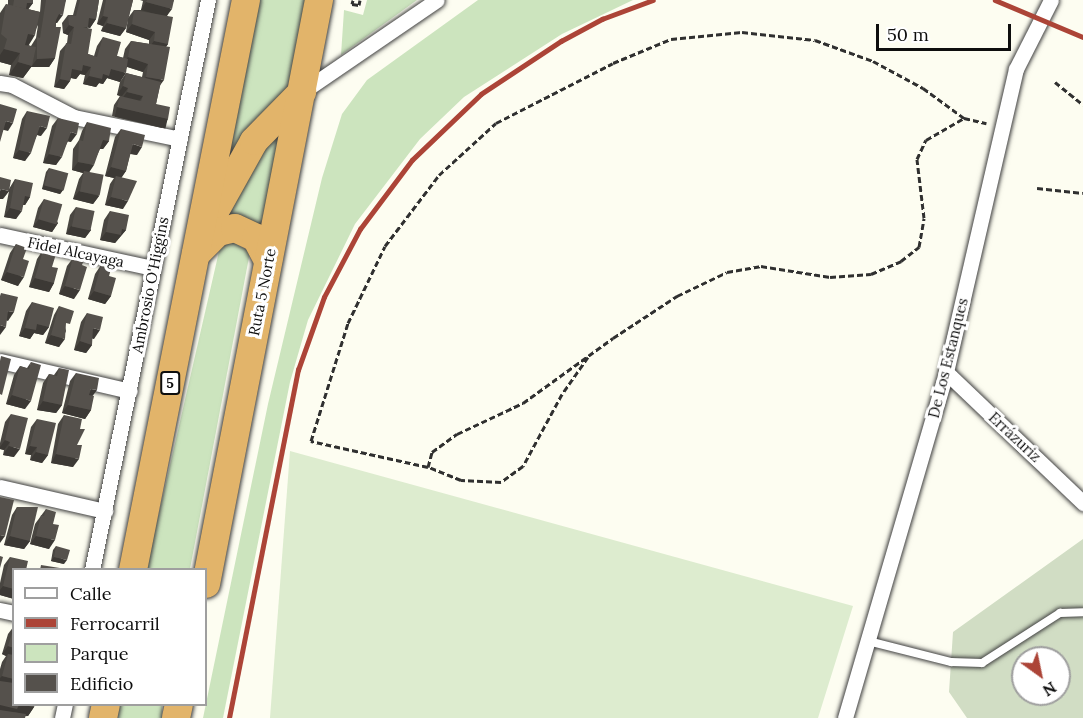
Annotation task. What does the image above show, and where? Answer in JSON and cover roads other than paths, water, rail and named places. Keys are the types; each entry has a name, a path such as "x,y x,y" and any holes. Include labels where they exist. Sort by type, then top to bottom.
{"highway":[{"name":"5","path":"133,568 246,0"},
{"name":"Ruta 5 Norte","path":"207,579 320,0"},
{"path":"196,254 246,152 268,122 302,92"},
{"path":"196,254 218,232 235,228 256,238 268,261"}],"street":[{"name":"Ambrosio O'Higgins","path":"92,568 130,391 207,0"},
{"path":"302,92 437,0"},
{"name":"De Los Estanques","path":"845,718 946,372 1016,69 1051,0"},
{"path":"0,83 12,85 74,117 180,139"},
{"name":"Fidel Alcayaga","path":"0,235 153,268"},
{"path":"0,361 130,391"},
{"name":"Errázuriz","path":"946,372 1083,502"},
{"path":"0,487 105,511"}],"lane":[{"path":"868,641 951,662 982,663 1060,613 1083,612"}],"railway":[{"path":"229,718 298,370 324,297 360,229 412,160 481,94 561,41 602,19 653,0"},
{"path":"995,0 1083,37"}]}
